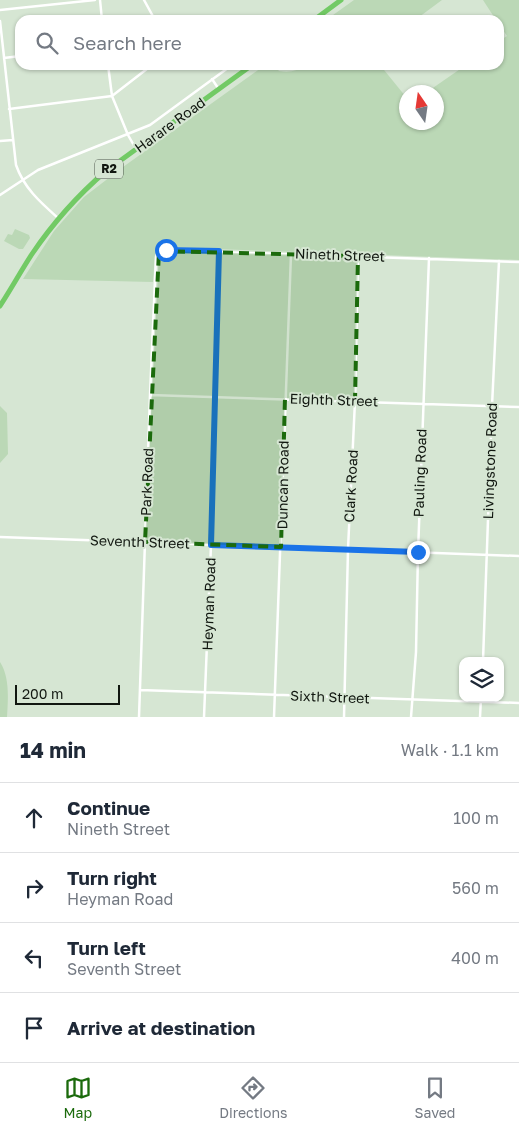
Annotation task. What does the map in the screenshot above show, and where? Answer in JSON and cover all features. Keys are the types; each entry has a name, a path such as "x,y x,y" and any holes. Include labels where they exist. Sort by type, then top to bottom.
{"highway":[{"path":"321,15 341,0"},
{"name":"Harare Road","path":"0,306 58,218 86,188 106,171 245,70"}],"street":[{"path":"0,10 95,0"},
{"path":"100,0 102,15"},
{"path":"144,0 152,15"},
{"path":"0,21 16,165 22,180 33,195 58,218"},
{"path":"4,58 15,57"},
{"path":"109,70 112,96 128,135 136,149"},
{"path":"9,109 112,96 146,70"},
{"path":"0,195 38,170 150,125 225,70"},
{"path":"212,79 219,89"},
{"path":"0,140 13,140"},
{"name":"Nineth Street","path":"162,250 519,262"},
{"name":"Park Road","path":"140,717 156,257 158,252 162,250"},
{"name":"Heyman Road","path":"204,717 219,251"},
{"name":"Duncan Road","path":"274,717 291,253"},
{"name":"Clark Road","path":"344,717 358,256"},
{"name":"Pauling Road","path":"412,717 416,652 429,258"},
{"name":"Livingstone Road","path":"482,657 499,261"},
{"name":"Eighth Street","path":"150,395 519,407"},
{"name":"Seventh Street","path":"0,537 519,556"},
{"name":"Sixth Street","path":"140,690 459,700"},
{"path":"480,717 481,702"},
{"name":"Sixth Street","path":"504,702 519,703"}],"highlighted area":[{"path":"159,251 358,256 355,401 285,398 281,547 145,542"}],"green space":[{"path":"354,0 442,0 422,15 333,15"},
{"path":"483,0 519,0 519,260 161,247 155,254 153,282 23,279 54,231 84,197 258,70 290,72 297,70 384,70 399,88 399,130 444,130 444,85 437,85 459,70 504,70 504,38 507,36 504,32 504,15 493,15"},
{"path":"15,229 29,235 30,238 23,249 19,249 4,241 8,234 12,235"},
{"path":"0,406 7,413 8,454 0,463"},
{"path":"0,662 7,682 7,717 0,717"}],"route":[{"path":"166,250 219,251 211,545 418,552"}]}
